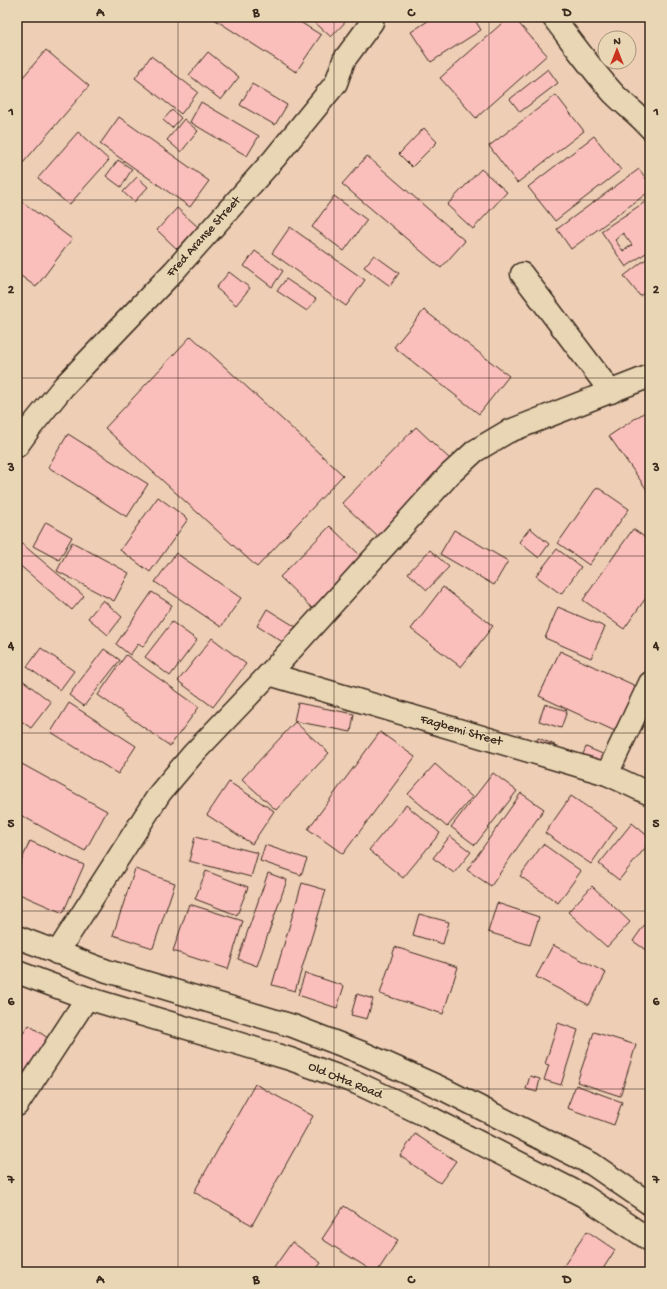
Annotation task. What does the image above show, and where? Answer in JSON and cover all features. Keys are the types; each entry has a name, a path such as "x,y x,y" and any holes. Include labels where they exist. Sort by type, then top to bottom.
{"street":[{"name":"Fred Aranse Street","path":"17,446 64,386 174,271 279,153 336,83 344,60 372,22 369,17"},
{"path":"553,17 591,68 616,96 641,117 650,128"},
{"path":"522,274 611,392"},
{"path":"57,953 160,793 193,754 269,674 449,475 475,451 507,432 611,392 649,380"},
{"name":"Fagbemi Street","path":"269,674 607,774 650,794"},
{"path":"607,774 650,683"},
{"path":"17,937 107,971 293,1026 365,1054 441,1088 592,1164 650,1204"},
{"name":"Old Otta Road","path":"17,972 87,998 290,1059 357,1083 427,1116 584,1196 650,1240"},
{"path":"17,1105 87,998"}],"building":[{"path":"211,17 292,17 321,35 296,72"},
{"path":"309,17 350,17 331,37"},
{"path":"434,17 473,17 481,30 431,62 411,32"},
{"path":"509,17 513,17 547,55 476,118 440,78"},
{"path":"46,50 89,86 17,170 17,84"},
{"path":"208,52 239,77 221,100 189,75"},
{"path":"151,56 198,92 181,114 135,78"},
{"path":"548,69 558,83 520,112 510,99"},
{"path":"252,84 287,105 275,125 240,105"},
{"path":"556,95 584,131 517,183 489,146"},
{"path":"201,102 259,136 247,156 190,122"},
{"path":"172,110 181,118 172,128 163,120"},
{"path":"119,117 209,181 190,207 100,144"},
{"path":"184,119 198,131 181,152 167,140"},
{"path":"424,128 437,142 412,167 399,154"},
{"path":"78,132 109,160 69,205 38,178"},
{"path":"594,136 621,170 555,221 528,187"},
{"path":"367,156 465,241 441,268 342,184"},
{"path":"118,160 132,169 121,187 106,176"},
{"path":"481,169 507,192 473,229 447,205"},
{"path":"639,169 650,184 650,191 571,249 557,229"},
{"path":"137,177 148,187 134,202 123,192"},
{"path":"334,196 367,220 344,251 312,227"},
{"path":"17,198 72,239 36,287 17,273"},
{"path":"648,200 650,203 650,250 626,267 601,231","holes":["623,233 632,245 623,251 615,240"]},
{"path":"177,208 198,227 177,249 157,230"},
{"path":"290,227 365,280 346,306 272,253"},
{"path":"255,251 283,271 272,287 244,266"},
{"path":"374,255 399,273 390,286 364,267"},
{"path":"650,256 650,289 640,296 624,276"},
{"path":"229,272 250,288 236,305 216,288"},
{"path":"286,279 316,299 307,311 277,291"},
{"path":"424,310 509,376 479,414 394,347"},
{"path":"191,336 343,475 257,567 105,428"},
{"path":"648,410 650,413 650,494 609,436"},
{"path":"416,427 452,461 378,537 342,503"},
{"path":"68,434 148,484 127,517 48,467"},
{"path":"597,487 629,509 589,565 558,543"},
{"path":"158,497 188,519 150,572 120,550"},
{"path":"46,522 72,537 59,560 33,546"},
{"path":"330,526 365,560 316,612 280,577"},
{"path":"530,528 549,544 539,558 519,542"},
{"path":"633,529 650,541 650,592 624,629 583,600"},
{"path":"454,530 508,561 494,585 440,554"},
{"path":"72,542 129,573 114,601 57,571"},
{"path":"21,543 84,596 72,610 17,563 17,548"},
{"path":"557,549 581,567 561,594 536,576"},
{"path":"430,550 449,567 427,590 408,573"},
{"path":"176,553 241,598 221,627 155,582"},
{"path":"443,587 493,626 461,667 411,629"},
{"path":"152,592 172,605 143,647 138,644 130,655 116,644"},
{"path":"103,600 122,617 108,635 88,618"},
{"path":"558,607 605,627 591,658 545,638"},
{"path":"267,609 296,627 286,644 257,626"},
{"path":"172,622 197,640 170,676 145,657"},
{"path":"212,638 246,664 213,707 178,681"},
{"path":"41,648 74,671 60,690 27,667"},
{"path":"104,649 120,660 84,706 69,695"},
{"path":"560,651 638,687 617,732 539,696"},
{"path":"126,655 199,707 170,746 98,695"},
{"path":"17,676 51,702 31,728 17,718"},
{"path":"69,703 136,746 118,774 51,732"},
{"path":"298,703 354,714 351,732 294,721"},
{"path":"545,704 567,711 561,728 539,721"},
{"path":"295,722 329,753 276,810 242,779"},
{"path":"380,732 415,757 343,854 308,829"},
{"path":"538,738 555,745 551,755 534,748"},
{"path":"586,747 605,755 600,767 581,759"},
{"path":"20,763 107,811 85,851 17,813 17,768"},
{"path":"435,764 472,797 447,827 408,794"},
{"path":"493,773 517,791 475,845 451,827"},
{"path":"229,782 274,811 252,844 207,815"},
{"path":"521,793 544,809 491,886 467,870"},
{"path":"571,796 617,827 591,864 545,833"},
{"path":"406,805 440,833 403,878 369,850"},
{"path":"632,823 650,838 650,842 619,880 599,864"},
{"path":"450,836 471,852 454,873 433,858"},
{"path":"195,837 258,853 251,877 189,861"},
{"path":"30,841 84,865 63,913 17,893 17,871"},
{"path":"543,844 581,871 558,903 520,876"},
{"path":"265,845 307,859 301,875 260,861"},
{"path":"135,869 175,883 153,948 113,935"},
{"path":"206,871 248,887 237,915 195,899"},
{"path":"268,873 287,880 257,966 238,959"},
{"path":"302,883 326,890 295,991 272,985"},
{"path":"592,886 630,922 607,947 568,912"},
{"path":"497,903 539,917 530,945 488,932"},
{"path":"189,904 243,921 228,969 173,951"},
{"path":"419,914 449,922 443,944 413,935"},
{"path":"650,917 650,953 633,941"},
{"path":"553,945 606,973 589,1005 536,977"},
{"path":"395,947 458,967 443,1014 380,994"},
{"path":"305,973 344,986 337,1008 298,995"},
{"path":"357,994 373,999 367,1019 351,1015"},
{"path":"558,1023 578,1030 561,1085 544,1080 549,1065 545,1064"},
{"path":"29,1025 55,1043 17,1097 17,1042"},
{"path":"594,1032 636,1045 620,1096 577,1082"},
{"path":"530,1076 540,1079 537,1092 526,1089"},
{"path":"255,1084 313,1116 252,1225 194,1192"},
{"path":"576,1085 622,1102 614,1125 567,1108"},
{"path":"415,1134 456,1161 440,1183 400,1156"},
{"path":"344,1206 398,1240 377,1272 374,1272 322,1239"},
{"path":"587,1231 615,1250 601,1272 571,1272 563,1267"},
{"path":"292,1242 321,1263 314,1272 271,1272"},
{"path":"17,1265 27,1272 17,1272"}]}
